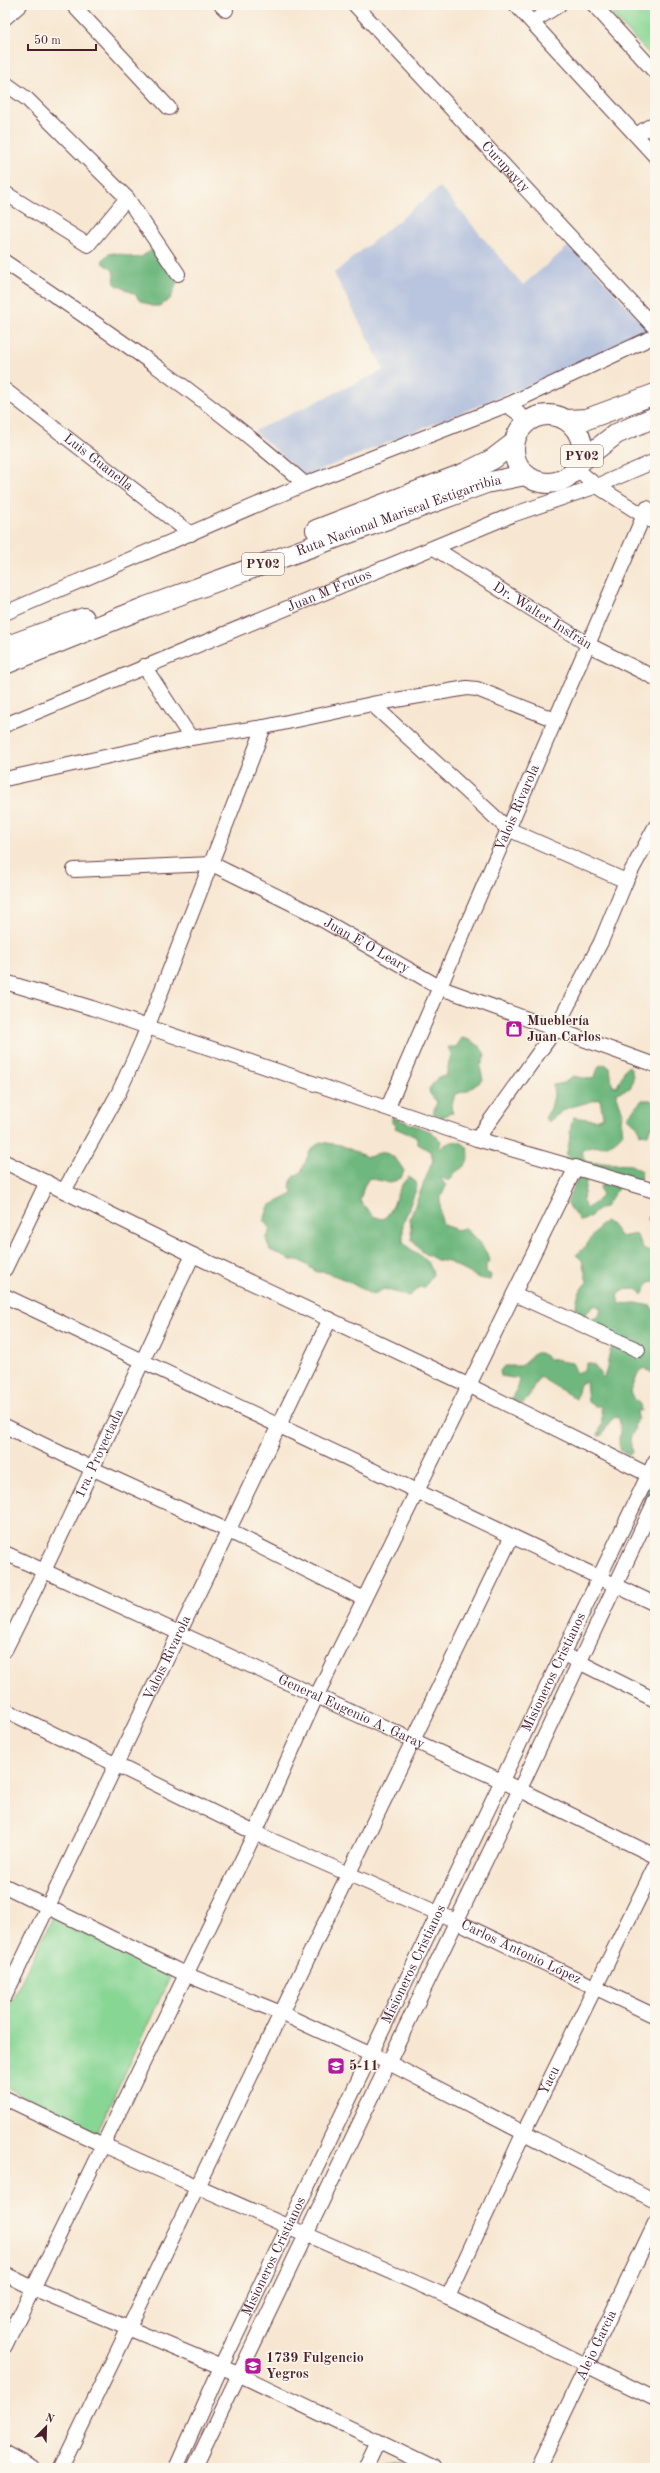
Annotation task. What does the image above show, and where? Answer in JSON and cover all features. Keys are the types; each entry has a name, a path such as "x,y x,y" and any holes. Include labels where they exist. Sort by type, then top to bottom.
{"highway":[{"path":"529,421 548,415 566,420 587,419 655,394"},
{"name":"PY02","path":"525,475 537,482 552,484 566,479 578,466 616,434 655,417"},
{"name":"PY02","path":"566,420 579,434 582,443 578,466"},
{"name":"PY02","path":"514,443 521,428 529,421"},
{"path":"514,443 514,457 525,475"},
{"name":"Ruta Nacional Mariscal Estigarribia","path":"5,647 465,473 493,459 514,443"},
{"name":"Ruta Nacional Mariscal Estigarribia","path":"5,664 160,601 486,483 525,475"}],"street":[{"path":"5,18 20,5"},
{"path":"73,5 169,108"},
{"name":"Curupayty","path":"355,5 655,328"},
{"path":"516,5 655,156"},
{"path":"532,22 559,5"},
{"path":"594,5 655,72"},
{"path":"5,83 27,100 127,198 178,274"},
{"path":"636,135 655,123"},
{"path":"5,193 88,245 127,198"},
{"path":"5,262 192,391 258,442 305,484"},
{"path":"5,613 305,484 507,404 655,336"},
{"name":"Luis Guanella","path":"5,390 191,534"},
{"path":"507,404 529,421"},
{"name":"Juan M Frutos","path":"5,725 144,666 512,515 597,486 655,462"},
{"path":"578,466 597,486 650,515"},
{"name":"Valois Rivarola","path":"388,1107 441,988 555,720 650,515"},
{"name":"Dr. Walter Insfrán","path":"434,548 589,645 655,678"},
{"path":"144,666 191,738"},
{"path":"5,779 191,738 264,727 372,704 472,688 555,720"},
{"path":"372,704 508,829 626,881"},
{"path":"64,1191 119,1092 142,1041 146,1026 212,864 264,727"},
{"path":"477,1139 555,1030 601,942 626,881 655,827"},
{"name":"Juan E O Leary","path":"74,870 212,864 307,911 441,988 555,1030 655,1064"},
{"path":"5,982 146,1026 388,1107 477,1139 655,1191"},
{"path":"5,1162 193,1255 470,1386 652,1476"},
{"path":"5,2346 35,2289 101,2144 255,1833 316,1697 419,1491 576,1167"},
{"path":"5,1269 46,1182"},
{"name":"1ra. Proyectada","path":"5,1650 45,1572 91,1468 193,1255"},
{"path":"514,1294 638,1350"},
{"path":"6,1298 419,1491 511,1538 655,1604"},
{"name":"Valois Rivarola","path":"5,1996 180,1635 330,1319"},
{"path":"5,1426 229,1532 364,1599"},
{"name":"Misioneros Cristianos","path":"176,2468 221,2367 288,2226 633,1507 652,1476 655,1461"},
{"name":"Misioneros Cristianos","path":"194,2468 519,1791 615,1585 652,1517 655,1501"},
{"path":"633,1507 652,1517"},
{"path":"61,2468 127,2328 511,1538"},
{"name":"General Eugenio A. Garay","path":"5,1553 180,1635 502,1781 519,1791 655,1856"},
{"path":"563,1654 655,1700"},
{"name":"Carlos Antonio López","path":"5,1710 255,1833 456,1921 655,2016"},
{"name":"Yacu","path":"448,2297 524,2132 655,1866"},
{"path":"5,1886 185,1974 281,2013 371,2054 655,2201"},
{"path":"5,2098 101,2144 448,2297 655,2399"},
{"name":"Alejo Garcia","path":"538,2468 655,2223"},
{"path":"5,2274 35,2289 238,2374 433,2468"},
{"path":"365,2468 378,2441"},
{"path":"5,2453 32,2468"}],"shaded area":[{"path":"440,187 523,285 571,244 653,335 305,476 254,431 384,370 334,273"}],"green space":[{"path":"603,5 655,5 655,60"},
{"path":"152,250 159,250 179,277 171,298 160,306 152,306 139,300 135,294 115,284 113,270 102,262 106,256 114,253 135,258 141,257"},
{"path":"462,1038 476,1044 481,1048 485,1055 480,1067 483,1080 467,1091 455,1094 451,1108 453,1113 447,1114 442,1118 433,1113 437,1102 430,1094 429,1089 438,1077 446,1076 451,1054 448,1047 456,1047"},
{"path":"605,1064 610,1068 612,1085 617,1087 625,1069 629,1066 633,1074 633,1080 630,1088 616,1093 623,1114 621,1119 623,1133 613,1143 587,1148 581,1151 586,1162 631,1165 642,1171 639,1182 574,1163 566,1155 573,1117 596,1120 603,1117 600,1099 567,1108 548,1122 545,1118 551,1108 554,1096 553,1085 564,1083 573,1076 590,1079 595,1076 599,1066"},
{"path":"642,1100 651,1100 655,1104 655,1127 650,1127 648,1135 640,1134 638,1127 627,1117"},
{"path":"392,1117 432,1132 441,1141 439,1150 452,1142 458,1142 467,1147 469,1152 465,1165 456,1172 449,1181 440,1177 446,1186 440,1199 441,1219 444,1225 457,1230 464,1228 483,1247 490,1260 486,1265 486,1272 491,1275 490,1280 479,1278 449,1262 437,1260 421,1251 412,1240 410,1218 433,1160 431,1152 418,1144 416,1137 395,1128 396,1125 392,1123"},
{"path":"320,1142 341,1145 367,1157 381,1153 389,1154 399,1163 404,1171 401,1178 390,1183 369,1178 364,1186 360,1201 373,1216 382,1219 390,1212 404,1181 409,1177 416,1182 417,1187 403,1223 403,1242 424,1259 431,1267 433,1274 425,1287 420,1287 409,1296 384,1289 372,1295 346,1280 325,1272 317,1272 299,1260 291,1260 270,1250 266,1239 271,1229 264,1220 269,1206 293,1194 290,1187 292,1178 301,1172 310,1151"},
{"path":"579,1175 586,1175 583,1200 586,1208 594,1204 599,1199 602,1194 600,1187 605,1181 619,1187 605,1207 580,1221 567,1203"},
{"path":"655,1209 655,1228 651,1226 647,1219 650,1213"},
{"path":"605,1221 612,1225 621,1237 636,1234 643,1248 655,1254 655,1281 649,1282 642,1295 637,1289 621,1290 617,1296 620,1304 636,1303 651,1306 655,1313 655,1375 644,1368 638,1373 630,1393 634,1399 640,1403 641,1411 637,1410 638,1418 634,1424 635,1429 630,1438 632,1453 628,1455 621,1451 619,1447 620,1424 617,1416 611,1420 602,1435 598,1436 602,1423 601,1406 594,1406 588,1402 586,1381 580,1384 576,1399 540,1377 527,1399 521,1405 511,1399 519,1385 519,1379 501,1376 500,1371 504,1366 521,1366 535,1353 541,1353 549,1359 572,1363 577,1373 584,1370 587,1363 594,1365 603,1378 607,1370 609,1353 613,1345 592,1319 599,1315 601,1308 594,1305 584,1316 577,1315 576,1306 578,1297 581,1289 587,1282 582,1260 576,1255 585,1247"},
{"path":"655,1469 655,1500 646,1502 643,1499"},
{"path":"53,1917 171,1975 97,2133 5,2087 5,2014"},
{"path":"383,2461 406,2461 422,2468 370,2468"}],"place":[{"name":"Mueblería Juan Carlos","path":"514,1029"},
{"name":"5-11","path":"336,2066"},
{"name":"1739 Fulgencio Yegros","path":"253,2366"}]}
